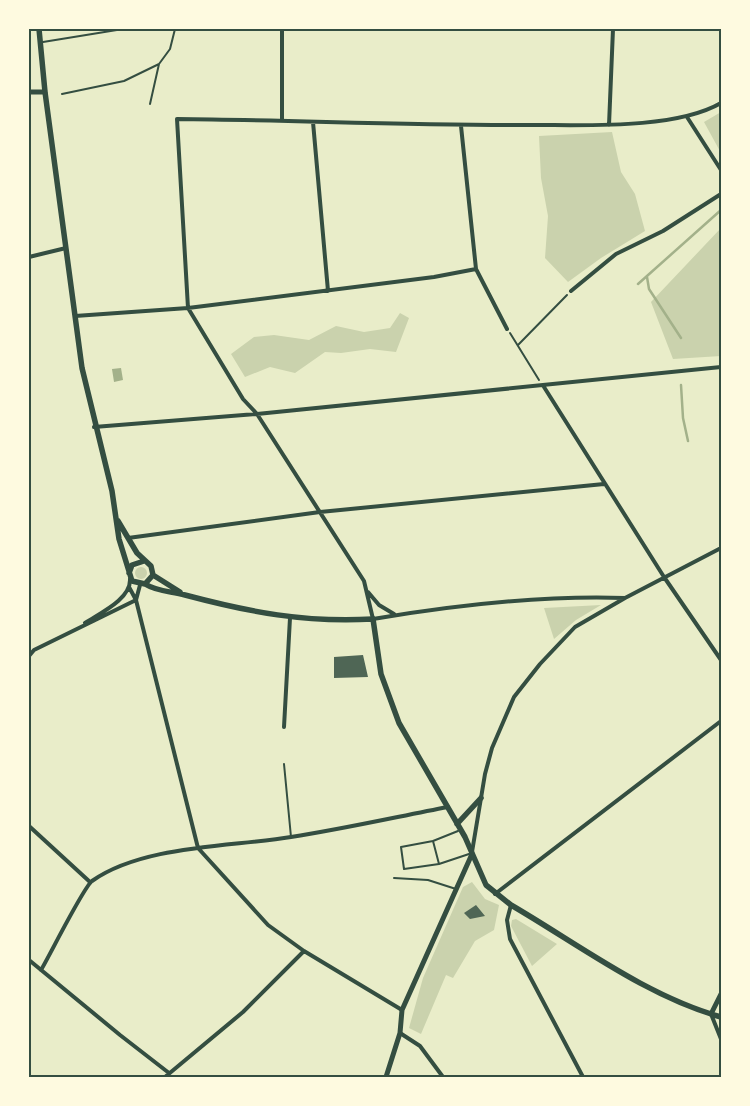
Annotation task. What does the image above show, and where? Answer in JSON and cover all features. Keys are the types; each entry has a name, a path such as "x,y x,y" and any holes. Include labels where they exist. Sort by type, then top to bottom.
{"main road":[{"path":"39,29 45,92 82,368 94,426 118,521 119,539 129,575 156,591 182,594 220,604 290,618 317,620 373,619 380,674 386,693 407,740 461,830 486,885 510,905 654,991 680,1004 721,1017"},
{"path":"118,521 144,561 151,566 153,575 182,594"},
{"path":"129,575 135,562 144,561"},
{"path":"143,585 153,575"},
{"path":"457,824 481,798"}],"street":[{"path":"282,29 282,120"},
{"path":"609,125 613,29"},
{"path":"29,92 45,92"},
{"path":"625,598 548,598 373,619 364,581 257,414 243,399 188,308 178,119 282,120 462,126 609,125 687,117 721,103"},
{"path":"687,117 721,170"},
{"path":"313,122 328,290"},
{"path":"462,126 476,269 507,329"},
{"path":"571,291 616,254 663,231 721,194"},
{"path":"29,257 66,248"},
{"path":"75,316 188,308 434,277 476,269"},
{"path":"94,426 257,414 544,387 721,367"},
{"path":"544,387 664,577 721,660"},
{"path":"128,538 320,512 604,484"},
{"path":"386,1077 400,1033 402,1010 472,854 481,798 492,748 514,697 540,664 575,627 625,598 721,548"},
{"path":"129,575 129,587 136,600 198,848 268,924 304,951 402,1010"},
{"path":"29,656 34,650 136,600 143,585"},
{"path":"75,630 124,595 129,587"},
{"path":"367,590 379,605 396,615"},
{"path":"284,727 290,618"},
{"path":"29,648 34,650"},
{"path":"495,894 721,721"},
{"path":"41,970 90,882 114,868 135,861 198,848 291,837 448,807"},
{"path":"29,826 90,882"},
{"path":"510,905 507,920 510,939 584,1077"},
{"path":"165,1077 243,1012 304,951"},
{"path":"29,960 170,1074"},
{"path":"721,994 711,1014 721,1039"},
{"path":"400,1033 420,1046 443,1077"}],"lane":[{"path":"40,42 66,40 123,29"},
{"path":"150,104 159,64 170,49 175,29"},
{"path":"62,94 124,81 159,64"},
{"path":"284,764 291,837"},
{"path":"461,830 433,841 401,847 404,869 439,864 472,854"},
{"path":"433,841 439,864"},
{"path":"394,878 428,880 456,889"}],"path":[{"path":"518,345 571,291"},
{"path":"507,329 544,387"}],"shaded area":[{"path":"721,112 721,153 704,122"},
{"path":"612,132 621,172 635,194 645,231 601,258 568,282 545,258 548,216 541,178 539,136"},
{"path":"721,228 721,356 673,359 651,302"},
{"path":"400,313 409,318 396,352 370,349 341,353 325,352 295,373 270,367 245,377 231,354 254,337 274,335 309,340 336,326 364,332 390,328"},
{"path":"121,368 123,380 114,382 112,369"},
{"path":"141,567 147,573 141,579 135,573"},
{"path":"601,605 576,620 554,639 544,608"},
{"path":"472,882 485,899 499,905 494,930 475,941 453,978 446,975 421,1034 409,1028 423,978 463,887"},
{"path":"516,919 557,944 532,966 511,926 512,920"}],"building":[{"path":"363,655 368,677 334,678 334,657"},
{"path":"476,905 485,916 470,919 464,913"}],"waterway":[{"path":"638,284 721,210"},
{"path":"647,277 649,289 681,338"},
{"path":"681,385 683,418 688,441"}]}
